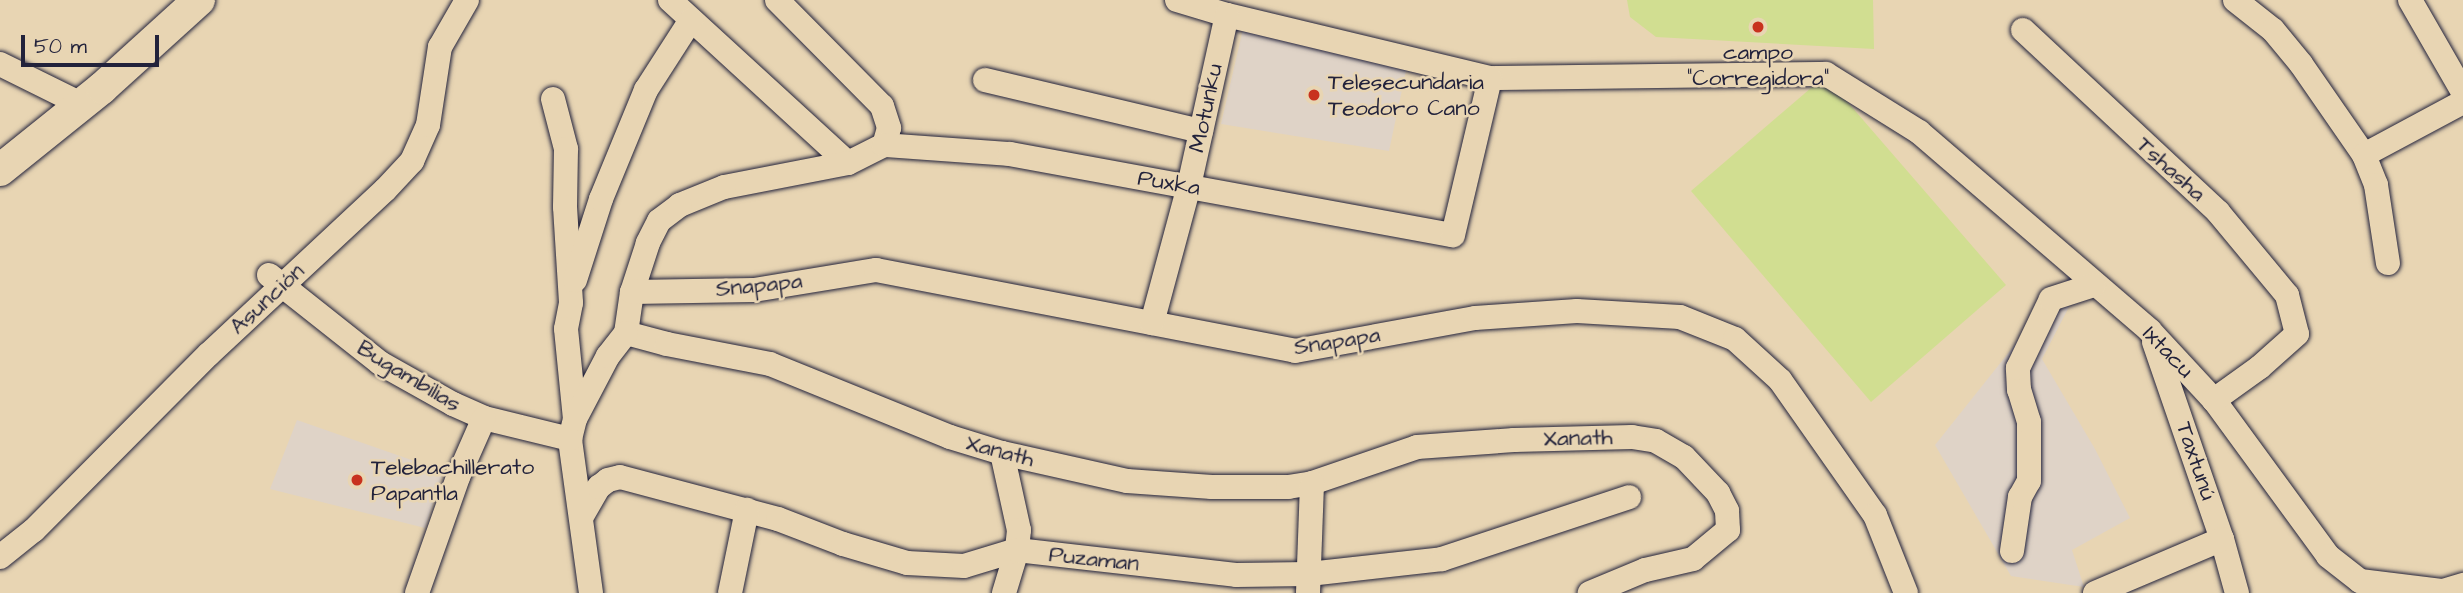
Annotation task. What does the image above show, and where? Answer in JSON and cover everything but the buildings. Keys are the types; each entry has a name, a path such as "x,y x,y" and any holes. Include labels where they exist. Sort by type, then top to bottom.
{"main road":[{"path":"0,170 81,104 199,0"}],"street":[{"name":"Asunción","path":"0,557 34,530 275,279 385,190 412,161 428,125 440,47 467,0"},
{"path":"670,0 848,163"},
{"path":"572,429 607,356 626,333 632,292 659,221 680,205 724,187 848,163 884,145 889,128 882,106 776,0"},
{"name":"Ixtacu","path":"1177,0 1227,15 1499,79 1826,74 1919,132 2150,331 2214,400 2328,556 2360,581 2443,591 2463,585"},
{"path":"2235,0 2273,30 2301,64 2364,155 2376,185 2388,263"},
{"path":"2410,0 2463,92"},
{"name":"Motunku","path":"1152,323 1189,186 1227,15"},
{"path":"591,593 572,429 566,329 576,274 612,170 646,90 691,20"},
{"name":"Tshasha","path":"2023,30 2218,212 2287,295 2297,324 2297,334 2260,367 2214,400"},
{"path":"0,64 81,104"},
{"name":"Puxka","path":"884,145 1010,154 1453,235 1499,79"},
{"path":"985,80 1201,131"},
{"path":"553,99 566,149 565,207 571,303"},
{"path":"2364,155 2463,102"},
{"name":"Snapapa","path":"632,292 754,290 876,270 1295,351 1475,318 1577,311 1680,317 1735,339 1780,380 1875,515 1906,593"},
{"name":"Bugambilias","path":"275,279 380,363 453,404 484,418 572,429"},
{"path":"2011,551 2020,497 2029,481 2029,422 2019,390 2018,369 2051,299 2094,285"},
{"name":"Taxtunú","path":"2150,331 2222,539 2237,593"},
{"name":"Xanath","path":"626,333 667,344 770,364 950,437 1002,453 1127,481 1212,487 1288,487 1311,483 1417,447 1514,440 1632,437 1656,440 1684,457 1718,493 1727,511 1728,530 1693,559 1645,570 1590,593"},
{"path":"417,593 458,477 484,418"},
{"path":"1002,453 1019,530 1017,550 1004,593"},
{"name":"Puzaman","path":"582,516 598,487 608,480 620,477 747,510 907,563 964,566 1017,550 1308,584 1442,559 1629,497"},
{"path":"1308,584 1311,483"},
{"path":"730,593 747,510"},
{"path":"2095,593 2222,539"}],"shaded area":[{"name":"Telesecundaria Teodoro Cano","path":"1243,29 1407,66 1389,151 1221,124"},
{"path":"2076,268 2086,274 2042,359 2095,449 2130,518 2072,550 2084,587 2011,576 1935,445"},
{"name":"Telebachillerato Papantla","path":"297,420 443,471 425,528 270,489"}],"green space":[{"name":"campo \"Corregidora\"","path":"1627,0 1873,0 1874,49 1656,37 1630,17"},
{"path":"1825,76 2006,285 1871,402 1691,191"}],"place":[{"name":"campo \"Corregidora\"","path":"1758,27"},
{"name":"Telesecundaria Teodoro Cano","path":"1314,95"},
{"name":"Telebachillerato Papantla","path":"357,480"}]}
